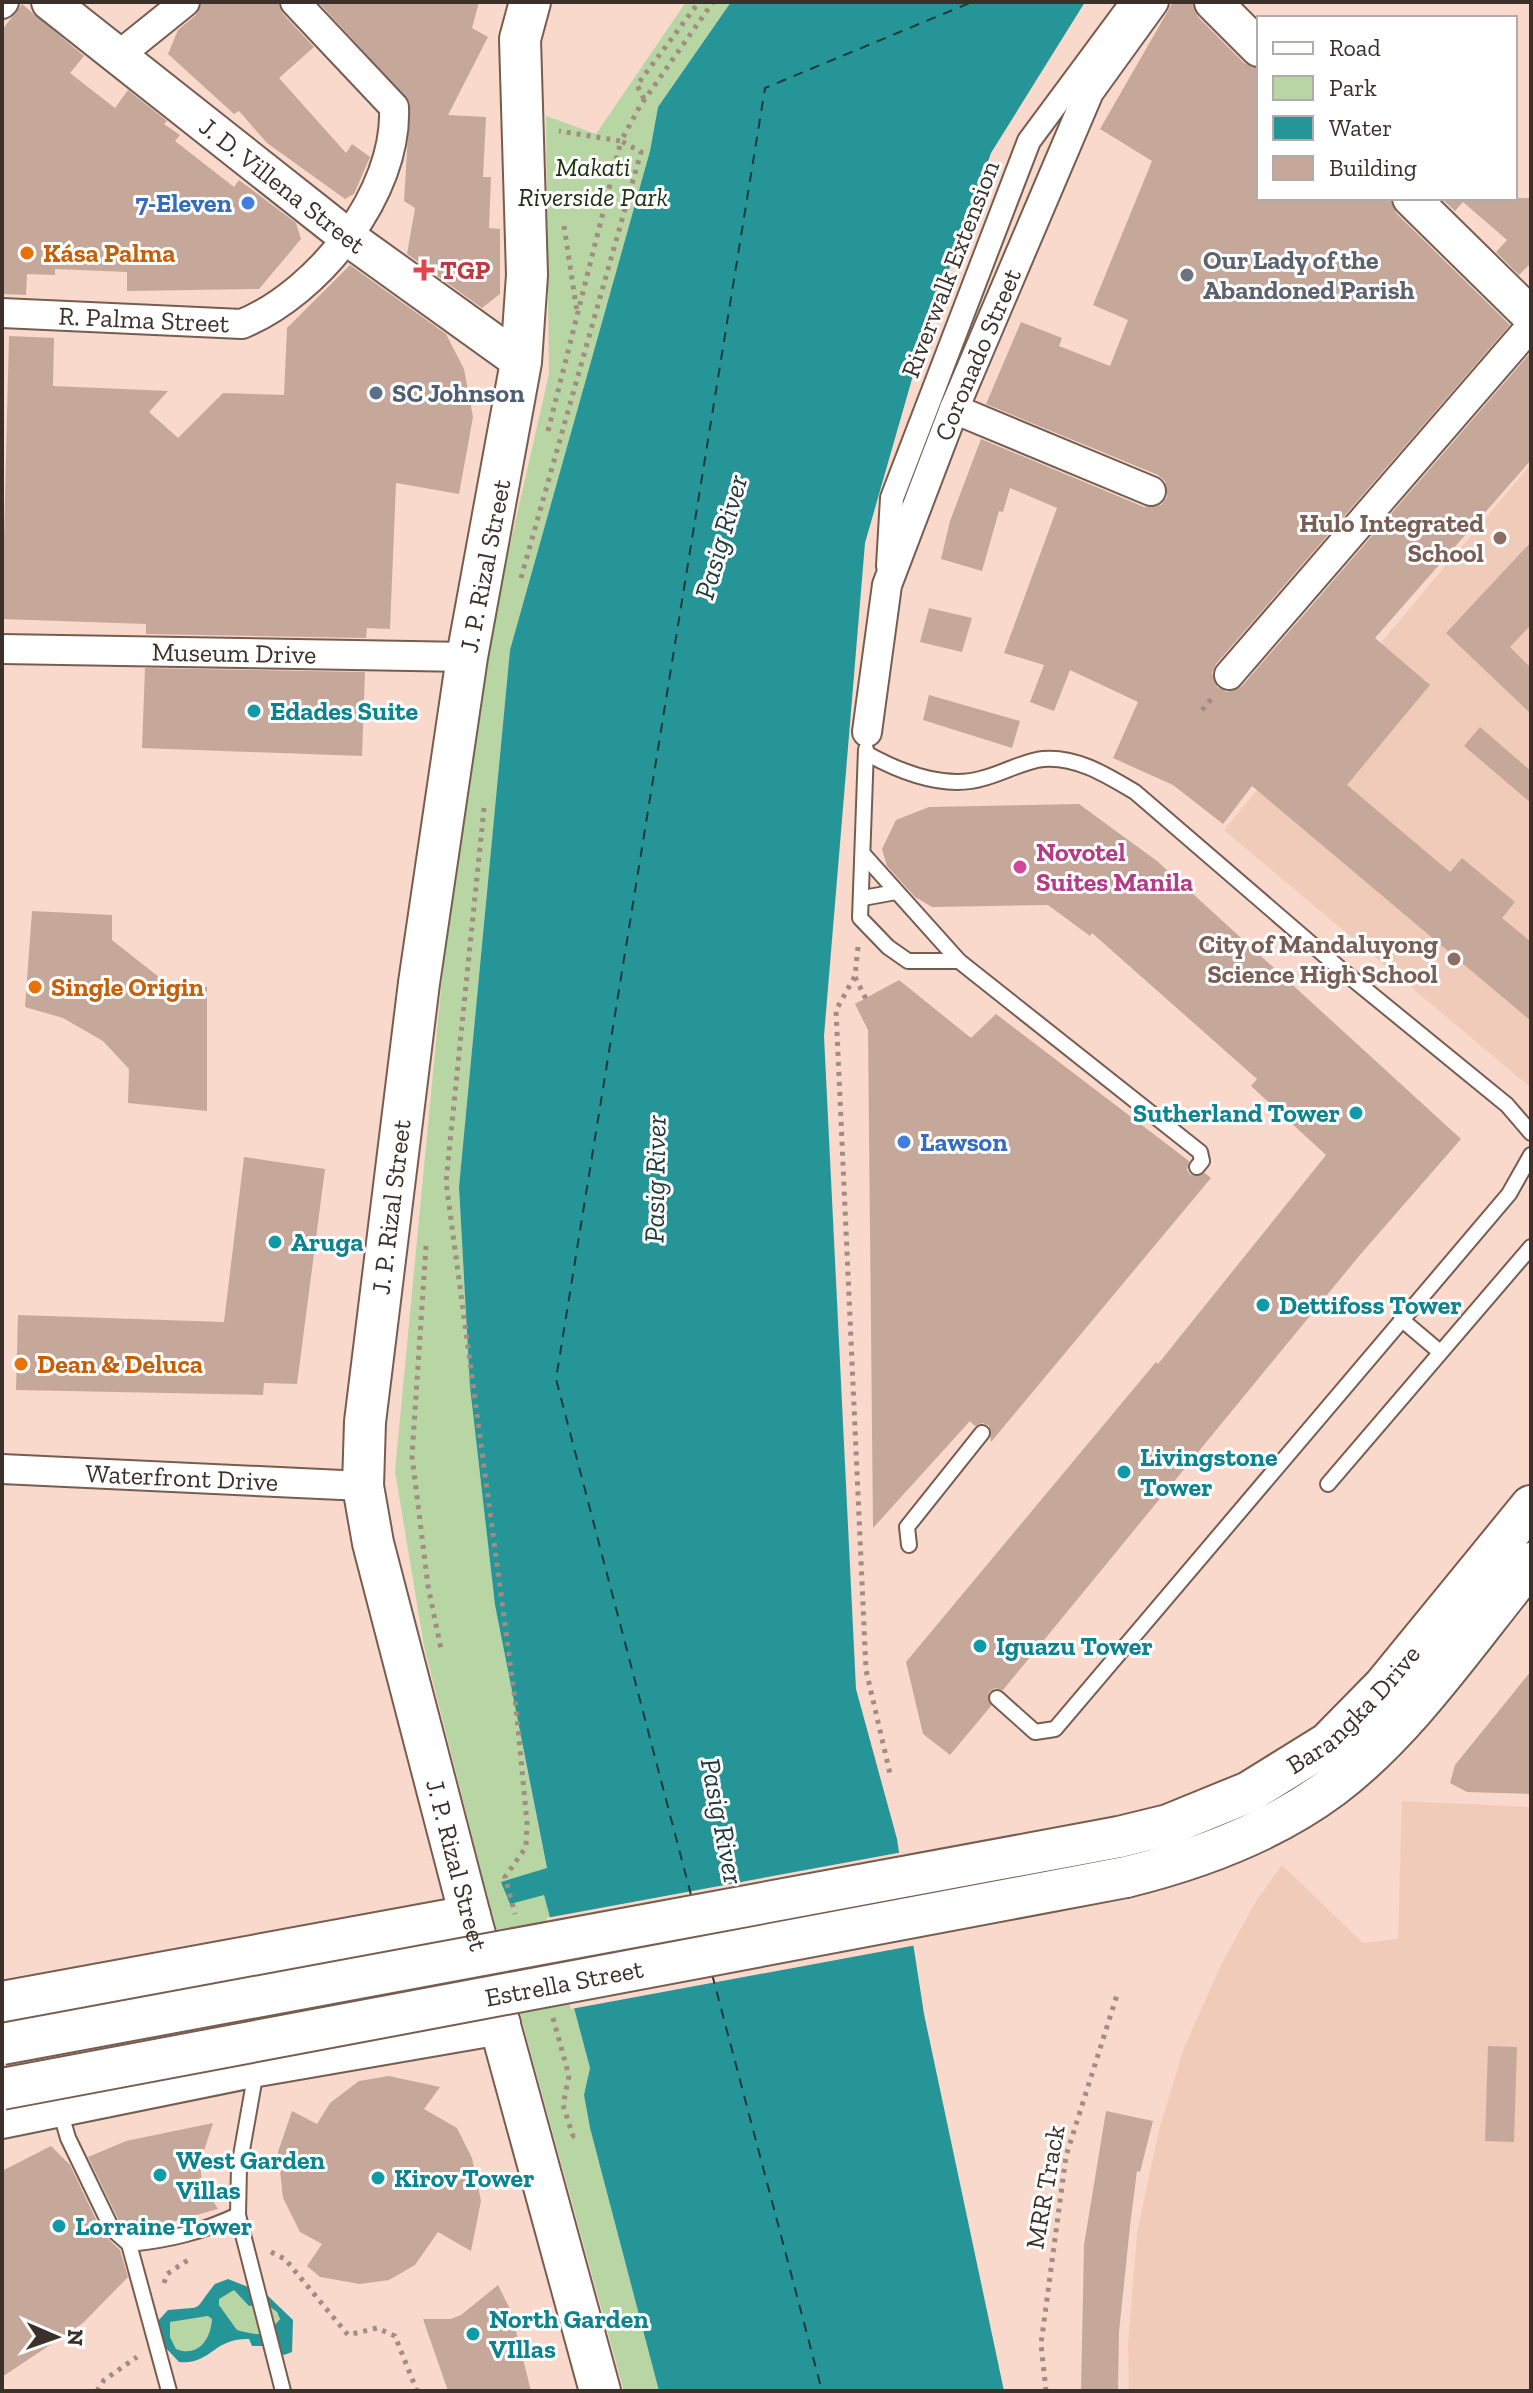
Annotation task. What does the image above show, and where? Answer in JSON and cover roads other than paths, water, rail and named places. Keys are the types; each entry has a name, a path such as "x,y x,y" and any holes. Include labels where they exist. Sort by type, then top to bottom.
{"main road":[{"name":"J. P. Rizal Street","path":"530,2 520,39 527,275 521,362 467,657 419,983 365,1422 363,1486 373,1543 470,1916 600,2391"},
{"name":"Barangka Drive","path":"1119,1837 1168,1825 1249,1792 1328,1743 1384,1686 1531,1506"},
{"name":"Barangka Drive","path":"1126,1877 1172,1865 1227,1845 1295,1812 1332,1787 1388,1735 1531,1563"},
{"name":"Estrella Street","path":"2,2044 1119,1837"},
{"name":"Estrella Street","path":"2,2089 1126,1877"},
{"path":"2,2002 213,1966 470,1916"},
{"path":"213,1966 245,1980 260,1999 265,2025 257,2066"},
{"name":"Estrella Street","path":"2,2118 257,2066 500,2024"}],"street":[{"name":"J. D. Villena Street","path":"50,2 350,239 521,362"},
{"path":"118,56 185,2"},
{"path":"295,2 394,107 395,135 389,161 350,239"},
{"name":"Riverwalk Extension","path":"887,585 892,498 1029,141 1132,2"},
{"name":"Coronado Street","path":"867,743 887,585 954,409 1089,92 1154,2"},
{"path":"1213,2 1257,46"},
{"path":"1413,200 1531,316"},
{"name":"R. Palma Street","path":"2,313 242,324 268,313 350,239"},
{"path":"1229,675 1531,326"},
{"path":"954,409 1151,491"},
{"name":"Museum Drive","path":"2,649 467,657"},
{"name":"Waterfront Drive","path":"2,1469 363,1486"}],"lane":[{"path":"867,743 860,918 897,955 908,961 959,961"},
{"path":"867,743 899,772 938,779 979,780 1043,759 1074,762 1135,792 1344,972 1507,1105 1531,1133"},
{"path":"863,854 959,961 1200,1152 1202,1161 1197,1167"},
{"path":"863,898 896,892"},
{"path":"997,1698 1035,1732 1055,1729 1509,1194 1531,1155"},
{"path":"1328,1484 1531,1247"},
{"path":"1401,1319 1440,1352"},
{"path":"909,1545 907,1527 982,1433"},
{"path":"257,2066 239,2167 238,2215 283,2391"},
{"path":"59,2107 68,2138 112,2229 129,2244 169,2391"},
{"path":"129,2244 169,2240 238,2215"}],"water":[{"name":"Pasig River","path":"731,2 1085,2 991,153 922,344 865,543 824,1036 856,1689 897,1839 924,2014 1004,2391 659,2391 590,2128 584,2095 590,2068 544,1895 510,1904 501,1882 547,1868 495,1605 470,1387 459,1187 510,650 650,151 658,107"},
{"path":"228,2279 266,2294 293,2320 292,2352 284,2355 269,2346 252,2346 249,2339 237,2340 199,2360 179,2362 165,2347 158,2321 168,2310 198,2306 215,2284","holes":["234,2290 249,2306 265,2303 277,2312 280,2319 262,2334 237,2330 219,2305 219,2299","208,2316 212,2319 211,2326 202,2345 191,2351 176,2349 170,2337 170,2322"]}],"place":[{"name":"7-Eleven","path":"248,203"},
{"name":"Kása Palma","path":"27,253"},
{"name":"TGP","path":"424,270"},
{"name":"Our Lady of the Abandoned Parish","path":"1187,275"},
{"name":"SC Johnson","path":"376,393"},
{"name":"Hulo Integrated School","path":"1500,538"},
{"name":"Edades Suite","path":"254,711"},
{"name":"Novotel Suites Manila","path":"1020,867"},
{"name":"City of Mandaluyong Science High School","path":"1454,959"},
{"name":"Single Origin","path":"35,987"},
{"name":"Sutherland Tower","path":"1356,1113"},
{"name":"Lawson","path":"904,1142"},
{"name":"Aruga","path":"275,1242"},
{"name":"Dettifoss Tower","path":"1263,1305"},
{"name":"Dean & Deluca","path":"21,1364"},
{"name":"Livingstone Tower","path":"1124,1472"},
{"name":"Iguazu Tower","path":"980,1646"},
{"name":"West Garden Villas","path":"160,2175"},
{"name":"Kirov Tower","path":"378,2178"},
{"name":"Lorraine Tower","path":"59,2226"},
{"name":"North Garden VIllas","path":"473,2334"}],"park label":[{"name":"Makati Riverside Park","path":"593,182"}]}
